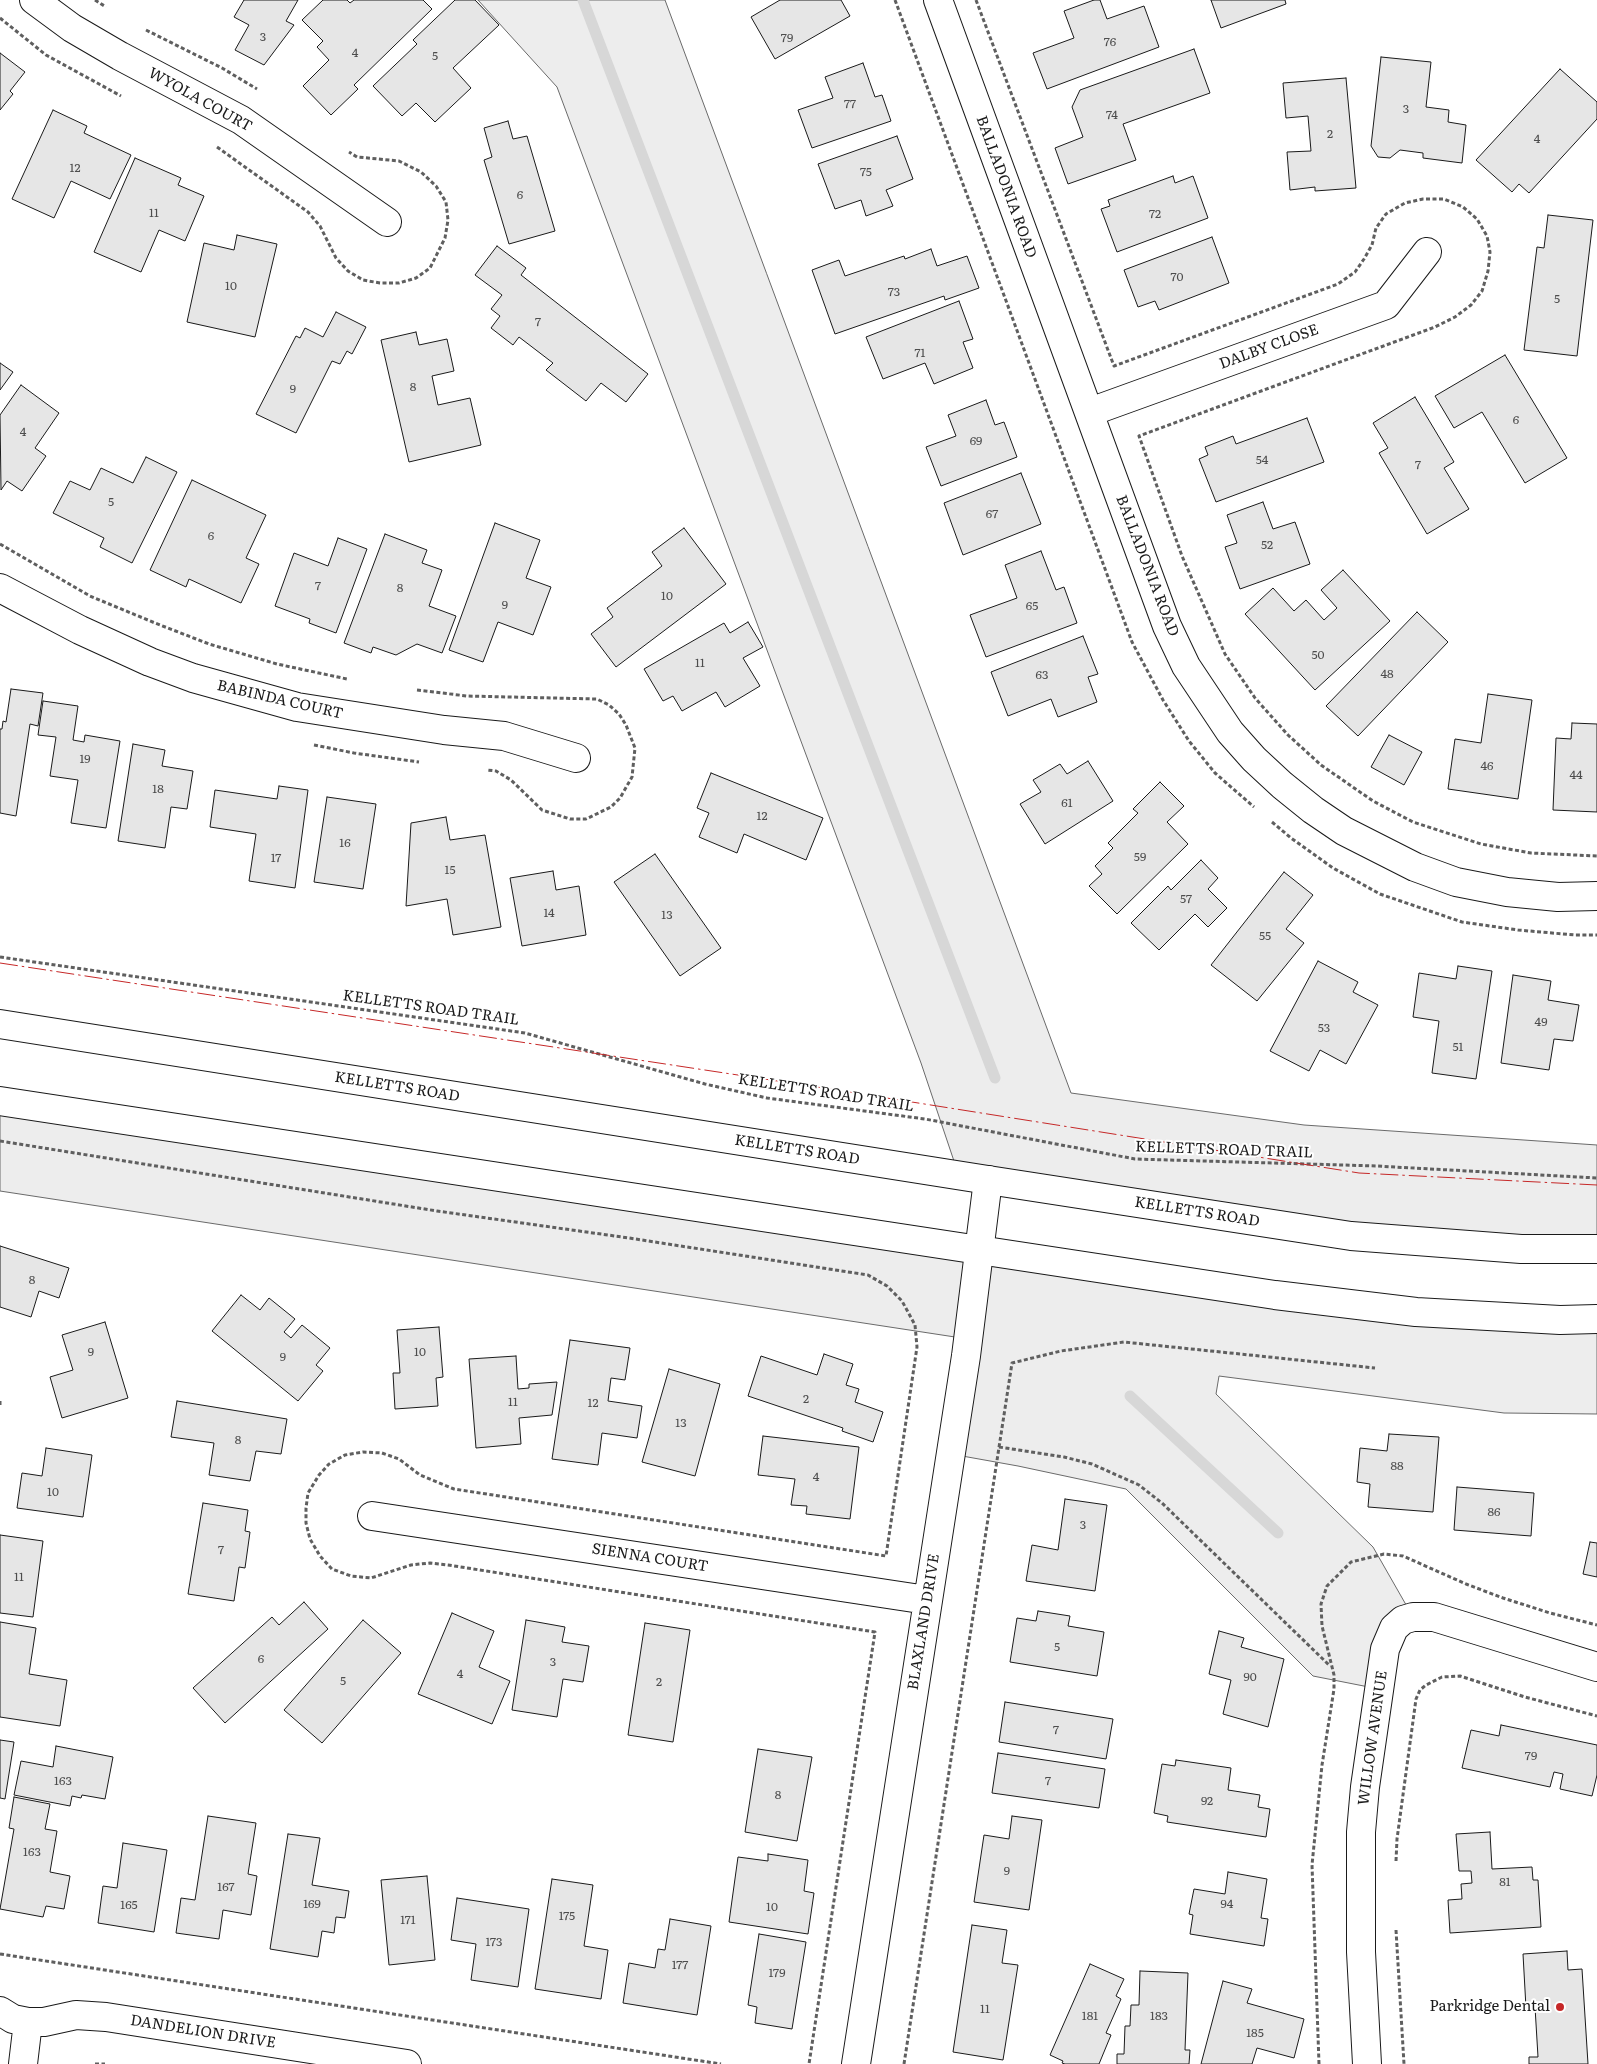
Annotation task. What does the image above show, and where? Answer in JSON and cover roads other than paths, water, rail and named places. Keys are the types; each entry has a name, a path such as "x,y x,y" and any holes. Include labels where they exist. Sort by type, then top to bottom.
{"street":[{"name":"WYOLA COURT","path":"34,0 72,28 120,56 241,120 387,222"},
{"name":"BALLADONIA ROAD","path":"938,0 1167,626 1186,666 1230,732 1261,766 1313,810 1344,831 1415,867 1456,882 1507,892 1558,897 1597,896"},
{"name":"DALBY CLOSE","path":"1090,412 1386,305 1427,252"},
{"name":"BABINDA COURT","path":"0,588 80,630 150,662 193,678 297,707 434,729 504,736 576,758"},
{"name":"KELLETTS ROAD","path":"0,1024 1351,1236 1520,1249 1597,1249"},
{"path":"0,1101 1240,1290 1416,1312 1560,1320 1597,1319"},
{"name":"BLAXLAND DRIVE","path":"856,2064 966,1356 988,1180"},
{"name":"SIENNA COURT","path":"372,1516 927,1600"},
{"name":"WILLOW AVENUE","path":"1367,2064 1359,1883 1361,1832 1365,1787 1384,1657 1391,1634 1403,1620 1414,1617 1434,1618 1597,1667"},
{"name":"DANDELION DRIVE","path":"0,2011 13,2018 28,2022 44,2022 76,2015 106,2017 407,2064"},
{"path":"23,2064 28,2022"}],"waterway":[{"path":"583,0 995,1078"},
{"path":"1130,1396 1278,1533"}],"place":[{"name":"Parkridge Dental","path":"1560,2007"}]}
